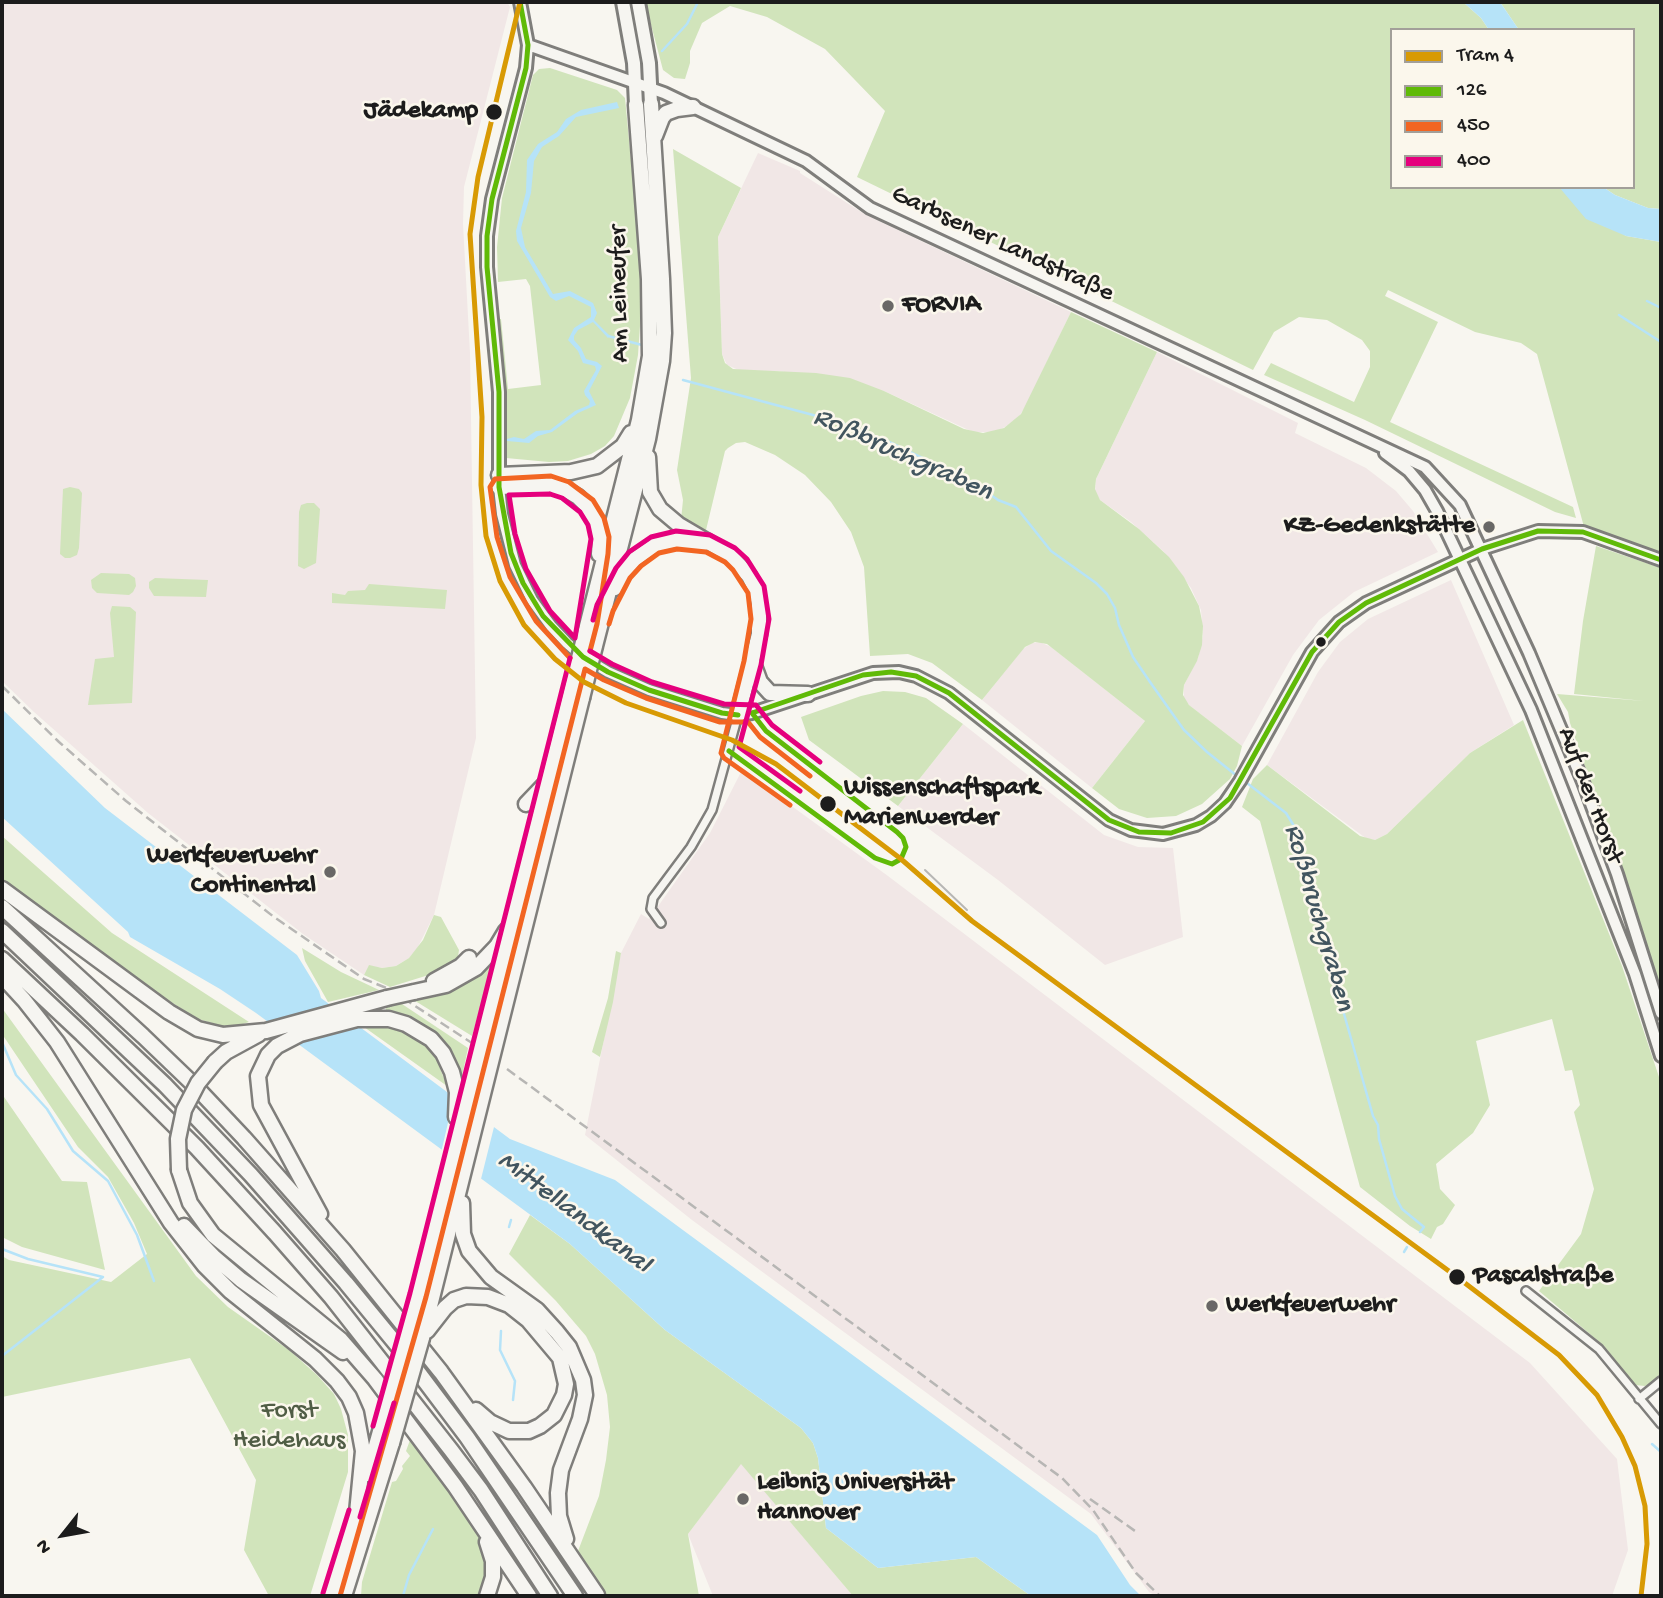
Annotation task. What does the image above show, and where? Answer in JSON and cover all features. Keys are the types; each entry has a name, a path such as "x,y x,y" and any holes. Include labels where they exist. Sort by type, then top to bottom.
{"highway":[{"name":"Am Leineufer","path":"344,1596 381,1429 418,1295 480,1109 577,694 590,642 605,608 658,390 664,333 653,140 644,104"},
{"name":"Am Leineufer","path":"590,642 588,623 639,420 650,356 644,104"},
{"path":"653,140 666,113 677,108 693,107"},
{"path":"499,481 597,466 623,446 639,420"},
{"path":"648,439 650,492 677,533 709,544 730,555 740,564 756,590 760,619 753,663 738,715"},
{"path":"499,481 551,485 566,490 587,506 596,522 600,538 588,623"},
{"path":"605,608 623,573 635,559 677,533"},
{"path":"753,663 760,682 770,693 808,694"},
{"name":"Am Leineufer","path":"331,1596 392,1443 422,1338 433,1314 460,1173 462,1096 515,915 548,781 577,694"},
{"path":"526,804 548,781"},
{"path":"2,889 169,1012 198,1029 223,1035 266,1031 446,985 476,968 497,947 515,915"},
{"path":"2,907 194,1085 343,1250 441,1373 524,1487 597,1596"},
{"path":"2,931 165,1085 251,1175 331,1265 467,1437 575,1596"},
{"path":"414,992 461,966 469,958"},
{"path":"2,959 151,1101 238,1192 323,1288 458,1460 550,1596"},
{"path":"2,976 57,1042 171,1223 204,1265 230,1291 315,1359 349,1397 356,1413 363,1451 363,1517 355,1596"},
{"path":"343,1250 311,1201 261,1105 258,1076 268,1055 282,1042 300,1034 357,1019 389,1019 406,1024 431,1039 443,1053 462,1096"},
{"path":"266,1031 238,1045 215,1062 198,1083 184,1110 178,1139 179,1170 190,1203 213,1235 341,1340 375,1379 455,1486 529,1596"},
{"path":"135,1164 178,1219 214,1257 375,1379"},
{"path":"460,1173 461,1217 469,1251 491,1276 537,1310 557,1332 569,1347 583,1380 585,1395 580,1419 561,1470 559,1516 565,1537 597,1596"},
{"path":"433,1314 454,1300 466,1296 488,1297 509,1306 528,1320 560,1358 566,1384 554,1415 540,1426 518,1432 490,1422 441,1373"},
{"path":"455,1486 480,1527 493,1560 493,1577 487,1596"}],"main road":[{"name":"Am Leineufer","path":"623,2 636,83 644,104"},
{"name":"Am Leineufer","path":"638,2 650,88 644,104"}],"street":[{"path":"520,2 528,45 523,78 492,199 487,236 487,267 499,392 499,481 506,536 518,573 543,616 583,657 629,682 722,713 738,715 752,713 873,673 899,672 923,678 948,693 1098,813 1116,824 1139,832 1171,833 1196,825 1222,806 1241,779 1306,663 1329,631 1366,603 1482,549 1538,531 1571,530 1591,534 1661,560"},
{"path":"528,45 636,83"},
{"name":"Garbsener Landstraße","path":"636,83 806,161 870,208 1411,459 1431,472 1455,497 1482,549"},
{"name":"Garbsener Landstraße","path":"1356,435 1409,471 1425,490 1461,559"},
{"name":"Auf der Horst","path":"1482,549 1552,704 1583,782 1633,921 1661,1013"},
{"name":"Auf der Horst","path":"1461,559 1531,710 1635,974 1661,1056"},
{"path":"661,923 651,909 653,898 691,847 712,810 738,715"},
{"path":"1525,1291 1599,1349 1661,1424"},
{"path":"1639,1399 1661,1381"}],"shaded area":[{"path":"2,2 507,2 510,7 464,187 463,224 470,353 476,738 434,915 417,949 396,966 369,966 364,975 303,934 148,813 2,681"},
{"path":"758,153 800,171 866,215 1071,312 1026,406 1017,419 994,432 973,432 884,391 779,371 741,371 727,365 722,354 718,237"},
{"path":"1157,352 1298,423 1295,433 1366,468 1396,491 1413,511 1438,552 1354,592 1319,620 1293,655 1242,746 1184,699 1184,685 1198,658 1203,636 1201,610 1191,588 1163,551 1131,522 1100,500 1095,492 1096,479"},
{"path":"1451,580 1514,725 1470,753 1387,834 1375,840 1367,839 1267,765 1318,672 1340,642 1368,619"},
{"path":"1040,642 1051,647 1145,721 1092,788 982,700 1023,649 1032,643"},
{"path":"963,724 1104,835 1138,847 1173,848 1183,937 1105,965 998,880 898,806"},
{"path":"742,770 888,876 1530,1363 1617,1459 1628,1550 1612,1596 1156,1596 1149,1592 1091,1514 692,1220 585,1135 621,953 641,914 649,919 710,833"},
{"name":"Leibniz Universität Hannover","path":"741,1463 853,1596 713,1596 688,1534"}],"green space":[{"path":"645,2 1463,2 1488,28 1390,28 1390,189 1562,189 1626,236 1661,242 1661,554 1584,527 1537,354 1521,343 1475,332 1388,290 1385,296 1438,322 1390,422 1573,507 1576,518 1555,512 1365,420 1264,375 1271,363 1354,402 1370,367 1370,351 1362,340 1327,320 1299,317 1274,332 1253,370 857,177 885,111 825,49 767,17 730,6 702,23 690,51 690,63 685,79 674,78 663,70"},
{"path":"1500,2 1661,2 1661,209 1648,208 1606,189 1635,189 1635,28 1518,28"},
{"path":"550,68 617,90 625,98 640,254 640,326 630,398 614,436 605,446 591,454 568,461 549,462 506,458 505,392 499,319 508,389 541,385 530,286 526,279 498,282 497,247 502,198 533,75 539,69"},
{"path":"673,149 741,188 718,237 722,354 725,363 733,369 816,373 850,378 964,429 983,433 1004,428 1021,414 1071,312 1157,352 1096,479 1095,489 1100,500 1139,529 1169,557 1184,577 1199,606 1203,626 1202,645 1184,685 1183,695 1189,705 1242,746 1237,766 1230,779 1202,804 1176,816 1147,818 1119,809 1092,788 1145,721 1047,644 1035,642 1025,647 982,700 932,663 908,654 870,656 864,567 851,532 831,502 805,475 775,455 745,442 728,448 725,451 706,530 681,520 683,500 677,470 691,378"},
{"path":"63,489 79,489 82,493 79,548 77,555 65,558 60,554"},
{"path":"314,503 320,509 316,563 304,569 298,566 299,512 301,505"},
{"path":"1596,546 1661,568 1661,988 1568,712 1557,694 1644,701 1574,694"},
{"path":"101,573 129,574 135,578 136,586 129,595 97,593 92,588 91,580"},
{"path":"155,578 208,580 206,597 154,596 149,582"},
{"path":"369,584 447,590 445,609 332,603 332,593 345,595 348,591 365,590"},
{"path":"112,606 130,607 136,612 132,703 88,705 95,659 114,657 110,613"},
{"path":"883,691 905,692 926,698 963,724 898,806 809,740 801,717"},
{"path":"1523,720 1622,966 1661,1083 1661,1373 1645,1386 1635,1385 1604,1346 1539,1291 1581,1234 1594,1189 1574,1112 1580,1105 1572,1070 1565,1071 1552,1019 1476,1041 1490,1105 1473,1133 1436,1164 1440,1189 1455,1205 1431,1239 1360,1187 1260,821 1242,807 1253,779 1267,765 1360,836 1375,840 1387,834 1470,753"},
{"path":"2,836 112,933 249,1022 230,1028 198,1019 155,992 2,880"},
{"path":"434,915 441,917 459,950 457,963 390,987 364,975 369,965 382,968 396,966 409,958 423,940"},
{"path":"302,948 341,972 379,990 328,1002 305,961"},
{"path":"616,951 621,953 600,1057 592,1052 608,998"},
{"path":"495,954 472,1036 412,999"},
{"path":"399,1002 468,1048 460,1086 449,1058 386,1013 386,1006"},
{"name":"Forst Heidehaus","path":"2,1008 196,1276 228,1307 289,1350 334,1394 348,1435 348,1472 310,1596 269,1596 244,1550 256,1480 190,1358 2,1397 2,1256 9,1260 111,1282 147,1254 134,1223 108,1177 78,1147 2,1034"},
{"path":"375,1025 404,1031 426,1045 436,1058 447,1086 364,1027"},
{"path":"2,1094 62,1181 87,1182 105,1270 22,1247 2,1237"},
{"path":"530,1215 570,1244 665,1330 801,1428 813,1443 818,1458 826,1528 878,1568 976,1557 1031,1596 853,1596 741,1464 688,1534 699,1596 606,1596 578,1551 599,1496 606,1460 610,1427 607,1395 595,1354 586,1336 509,1254"},
{"path":"410,1440 413,1444 416,1441 482,1536 490,1561 481,1596 361,1596 362,1582 392,1482 396,1481 410,1456 406,1451"}],"water":[{"path":"1463,2 1500,2 1518,28 1488,28"},
{"path":"617,102 619,108 576,117 559,136 542,147 534,161 531,193 521,228 525,247 553,294 570,291 593,303 597,313 594,320 609,335 608,338 593,322 578,330 574,336 586,359 602,366 589,391 596,405 529,443 507,441 514,437 524,439 536,431 550,430 575,411 589,405 590,401 584,391 596,370 595,366 583,363 578,351 568,340 574,328 591,317 591,307 569,296 556,301 550,297 517,241 516,231 526,192 527,160 538,144 557,132 566,119 581,110"},
{"path":"1561,189 1606,189 1648,208 1661,209 1661,242 1626,236 1586,219"},
{"name":"Mittellandkanal","path":"2,709 105,808 297,955 321,998 510,1139 615,1180 1097,1535 1130,1585 1141,1596 1031,1596 976,1557 878,1568 826,1528 818,1458 813,1443 801,1428 665,1330 570,1244 256,1013 130,937 128,932 2,817"}],"pier":[{"path":"449,1089 495,1123 480,1183 441,1153 450,1114"}],"waterway":[{"path":"662,51 687,24 698,2"},
{"path":"1647,301 1661,308"},
{"path":"1619,315 1661,342"},
{"name":"Roßbruchgraben","path":"608,336 642,345"},
{"name":"Roßbruchgraben","path":"683,380 839,422 894,444 1016,507 1051,551 1107,594 1133,657 1184,730 1237,776"},
{"name":"Roßbruchgraben","path":"1243,780 1286,813 1294,826 1310,894 1373,1116 1378,1125 1379,1139 1395,1196 1402,1209 1424,1227 1420,1232"},
{"path":"2,1042 16,1075 47,1109 73,1151 108,1181 137,1235 154,1281"},
{"path":"509,1227 511,1220"},
{"name":"Roßbruchgraben","path":"1404,1252 1407,1247"},
{"path":"2,1249 28,1259 103,1277"},
{"path":"2,1356 103,1277"},
{"path":"501,1331 500,1350 515,1381 513,1400"},
{"name":"Roßbruchgraben","path":"1652,1444 1661,1452"},
{"path":"403,1596 409,1575 433,1529"}],"tram line":[{"name":"4","path":"520,2 478,177 470,234 482,417 481,485 486,536 500,581 524,625 555,659 584,682 626,703 732,740 776,764 901,859 972,921 1559,1355 1597,1395 1622,1437 1635,1466 1645,1506 1647,1544 1641,1596"},
{"path":"925,870 967,910"}],"railway":[{"path":"2,686 59,742 126,801 274,917 364,979 389,989 472,1043"},
{"path":"507,1069 1062,1478 1093,1510 1136,1573 1160,1596"},
{"path":"1090,1499 1135,1531"}],"transit line":[{"name":"126","path":"520,2 528,45 526,68 492,199 487,236 487,267 499,392 499,487 511,553 523,583 543,616 583,657 608,672 649,690 722,713 738,715"},
{"name":"450","path":"570,658 536,621 510,577 497,537 490,487 495,479 551,476 569,482 593,500 604,518 609,537 608,554 590,651"},
{"name":"400","path":"550,494 562,498 580,512 588,525 591,539 575,638 550,611 526,569 515,534 509,495 550,494"},
{"name":"400","path":"593,620 597,605 616,568 629,552 651,537 676,531 710,535 735,548 747,559 764,586 769,619 761,665 739,747 800,791"},
{"name":"126","path":"752,713 863,675 891,672 916,676 949,693 1109,820 1139,832 1171,833 1203,822 1230,798 1312,652 1339,622 1366,603 1482,549 1538,531 1583,532 1661,560"},
{"name":"450","path":"609,624 630,578 659,553 677,549 706,552 725,562 748,593 751,619 744,661 721,753 724,758 790,805"},
{"name":"400","path":"590,651 652,682 724,704 756,705 772,725 820,762"},
{"name":"400","path":"373,1426 410,1293 570,658"},
{"name":"450","path":"340,1596 426,1297 585,669 646,698 720,722 748,722 760,737 810,776"},
{"name":"126","path":"729,751 875,858 892,864 901,859 906,847 897,832 766,731 752,713"},
{"name":"400","path":"360,1517 394,1403"},
{"name":"400","path":"323,1593 349,1510"}],"place":[{"name":"Jädekamp","path":"494,112"},
{"name":"FORVIA","path":"888,306"},
{"name":"KZ-Gedenkstätte","path":"1489,527"},
{"name":"Wissenschaftspark Marienwerder","path":"828,804"},
{"name":"Werkfeuerwehr Continental","path":"330,872"},
{"name":"Pascalstraße","path":"1457,1277"},
{"name":"Werkfeuerwehr","path":"1212,1306"},
{"name":"Leibniz Universität Hannover","path":"743,1499"}]}
